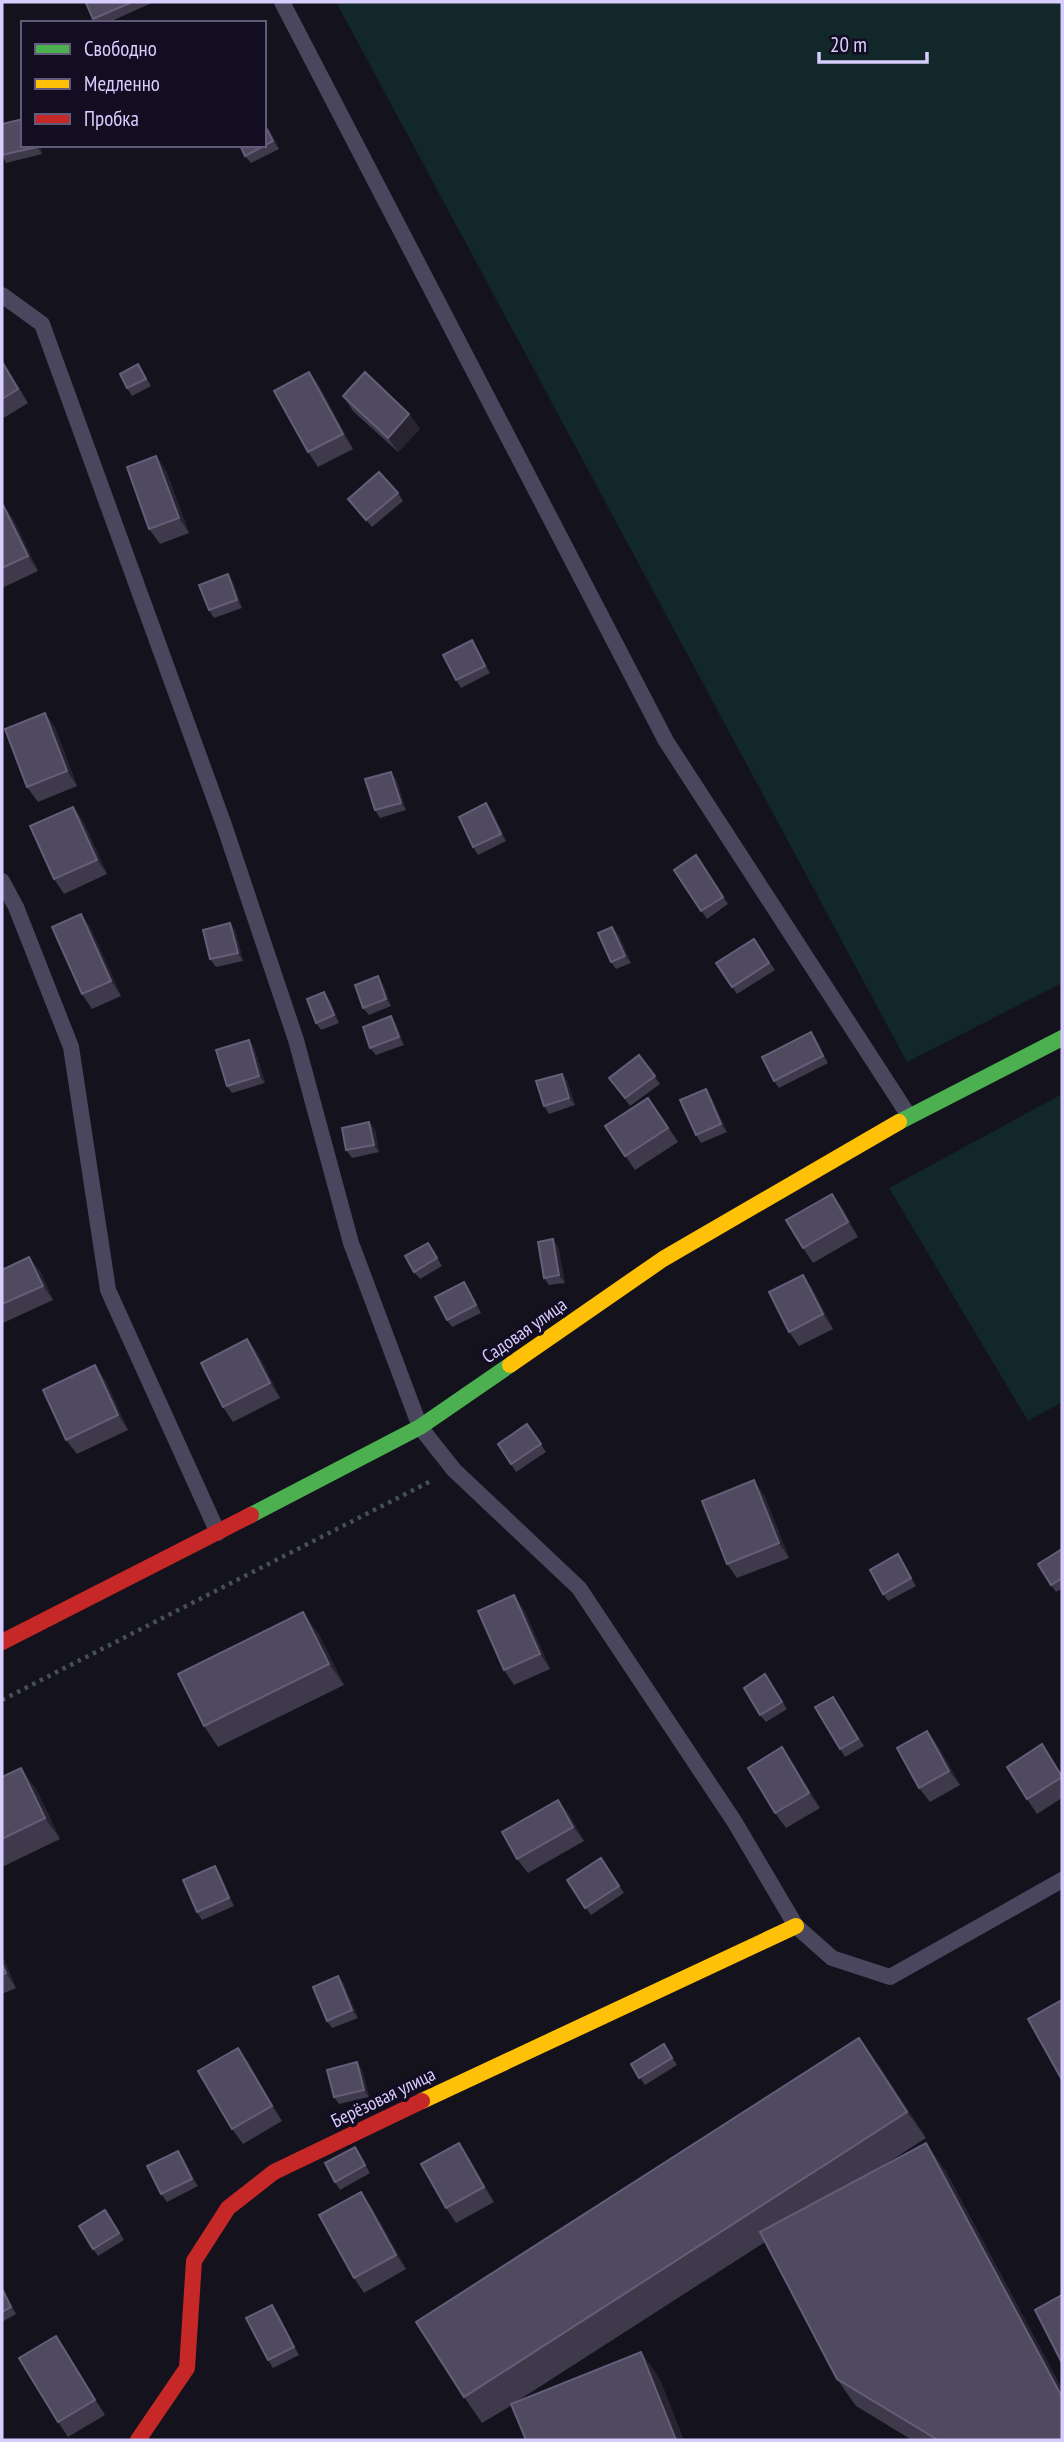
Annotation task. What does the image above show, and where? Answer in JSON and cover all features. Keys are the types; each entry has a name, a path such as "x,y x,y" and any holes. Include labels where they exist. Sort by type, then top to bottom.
{"street":[{"name":"Садовая улица","path":"2,1642 218,1534 420,1427 663,1259 909,1116 1062,1038"},
{"name":"Берёзовая улица","path":"138,2440 187,2368 194,2261 228,2208 274,2172 796,1926"}],"lane":[{"path":"282,2 666,741 909,1116"},
{"path":"2,295 42,324 228,838 296,1040 351,1243 420,1427 454,1470 579,1588 734,1821 796,1926 831,1958 890,1978 1062,1880"},
{"path":"2,881 16,907 71,1047 108,1290 218,1534"}],"path":[{"path":"2,1700 454,1470"}],"green space":[{"path":"336,2 1062,2 1062,983 907,1062"},
{"path":"1062,1094 1062,1402 1028,1421 889,1188"}],"building":[{"path":"132,2 93,19 86,3"},
{"path":"21,119 21,147 37,147 2,155 2,124"},
{"path":"266,128 273,141 266,145"},
{"path":"241,147 262,147 245,156"},
{"path":"2,362 18,389 2,399"},
{"path":"138,364 146,379 127,388 120,374"},
{"path":"309,372 343,434 308,452 274,391"},
{"path":"365,372 409,414 388,438 343,396"},
{"path":"156,456 179,518 149,529 127,467"},
{"path":"379,472 398,493 366,520 348,499"},
{"path":"2,505 28,556 2,568"},
{"path":"228,574 237,600 209,610 199,585"},
{"path":"472,640 485,666 456,680 443,655"},
{"path":"45,713 67,771 27,787 5,729"},
{"path":"391,772 401,803 375,810 365,779"},
{"path":"486,803 501,834 473,847 459,817"},
{"path":"73,807 97,860 54,879 30,826"},
{"path":"696,855 723,897 701,911 674,870"},
{"path":"81,914 111,981 82,994 52,927"},
{"path":"230,923 238,953 210,959 203,930"},
{"path":"612,927 625,956 611,962 598,933"},
{"path":"754,939 769,963 732,987 716,963"},
{"path":"378,976 386,999 363,1008 355,985"},
{"path":"324,992 334,1015 316,1023 307,999"},
{"path":"391,1016 399,1037 370,1048 363,1027"},
{"path":"811,1032 823,1056 774,1081 762,1057"},
{"path":"249,1040 259,1076 227,1086 216,1050"},
{"path":"639,1055 655,1076 625,1098 609,1078"},
{"path":"562,1074 569,1098 544,1106 536,1081"},
{"path":"706,1089 721,1124 696,1135 680,1100"},
{"path":"648,1098 668,1128 625,1156 605,1126"},
{"path":"369,1122 374,1145 346,1150 342,1128"},
{"path":"832,1194 848,1222 803,1248 786,1220"},
{"path":"553,1239 559,1275 544,1278 538,1242"},
{"path":"428,1243 437,1258 414,1272 405,1256"},
{"path":"29,1257 43,1286 2,1304 2,1270"},
{"path":"803,1275 823,1314 789,1332 769,1292"},
{"path":"464,1282 476,1305 447,1320 435,1297"},
{"path":"247,1339 270,1383 223,1407 201,1363"},
{"path":"95,1365 118,1415 66,1440 43,1390"},
{"path":"527,1424 541,1444 511,1464 498,1444"},
{"path":"754,1480 779,1543 727,1564 702,1501"},
{"path":"1062,1549 1062,1578 1051,1585 1038,1564"},
{"path":"898,1554 911,1578 883,1594 870,1570"},
{"path":"514,1595 540,1654 504,1670 478,1611"},
{"path":"303,1612 329,1664 204,1726 178,1674"},
{"path":"765,1674 782,1702 760,1715 744,1688"},
{"path":"833,1697 858,1739 840,1749 815,1707"},
{"path":"927,1731 949,1771 919,1788 897,1748"},
{"path":"1042,1744 1062,1777 1027,1799 1007,1767"},
{"path":"782,1747 809,1793 775,1813 748,1768"},
{"path":"21,1768 45,1818 2,1839 2,1777"},
{"path":"558,1800 573,1827 517,1859 502,1832"},
{"path":"601,1858 619,1886 585,1908 567,1880"},
{"path":"215,1866 229,1898 197,1912 183,1880"},
{"path":"338,1976 352,2010 327,2021 313,1987"},
{"path":"1062,2000 1062,2080 1028,2019"},
{"path":"859,2038 907,2112 464,2397 416,2322"},
{"path":"664,2044 672,2058 639,2078 631,2064"},
{"path":"238,2048 272,2106 232,2129 198,2071"},
{"path":"357,2062 364,2090 334,2097 327,2070"},
{"path":"459,2143 484,2187 446,2208 421,2164"},
{"path":"926,2143 1062,2397 1062,2440 938,2440 837,2379 760,2232"},
{"path":"355,2147 365,2165 335,2182 325,2163"},
{"path":"178,2151 192,2179 161,2194 147,2166"},
{"path":"361,2192 396,2255 354,2278 319,2215"},
{"path":"105,2210 119,2233 93,2249 79,2226"},
{"path":"2,2289 11,2307 2,2312"},
{"path":"1062,2295 1062,2363 1035,2310"},
{"path":"272,2305 294,2347 268,2360 246,2318"},
{"path":"56,2336 95,2400 58,2422 19,2358"},
{"path":"641,2352 676,2440 526,2440 511,2404"}],"traffic: fast":[{"path":"899,1122 1062,1038"},
{"path":"251,1515 420,1427 510,1365"}],"traffic: slow":[{"path":"510,1365 663,1259 899,1122"},
{"path":"422,2101 796,1926"}],"traffic: jam":[{"path":"2,1642 251,1515"},
{"path":"138,2440 187,2368 194,2261 228,2208 274,2172 422,2101"}]}
